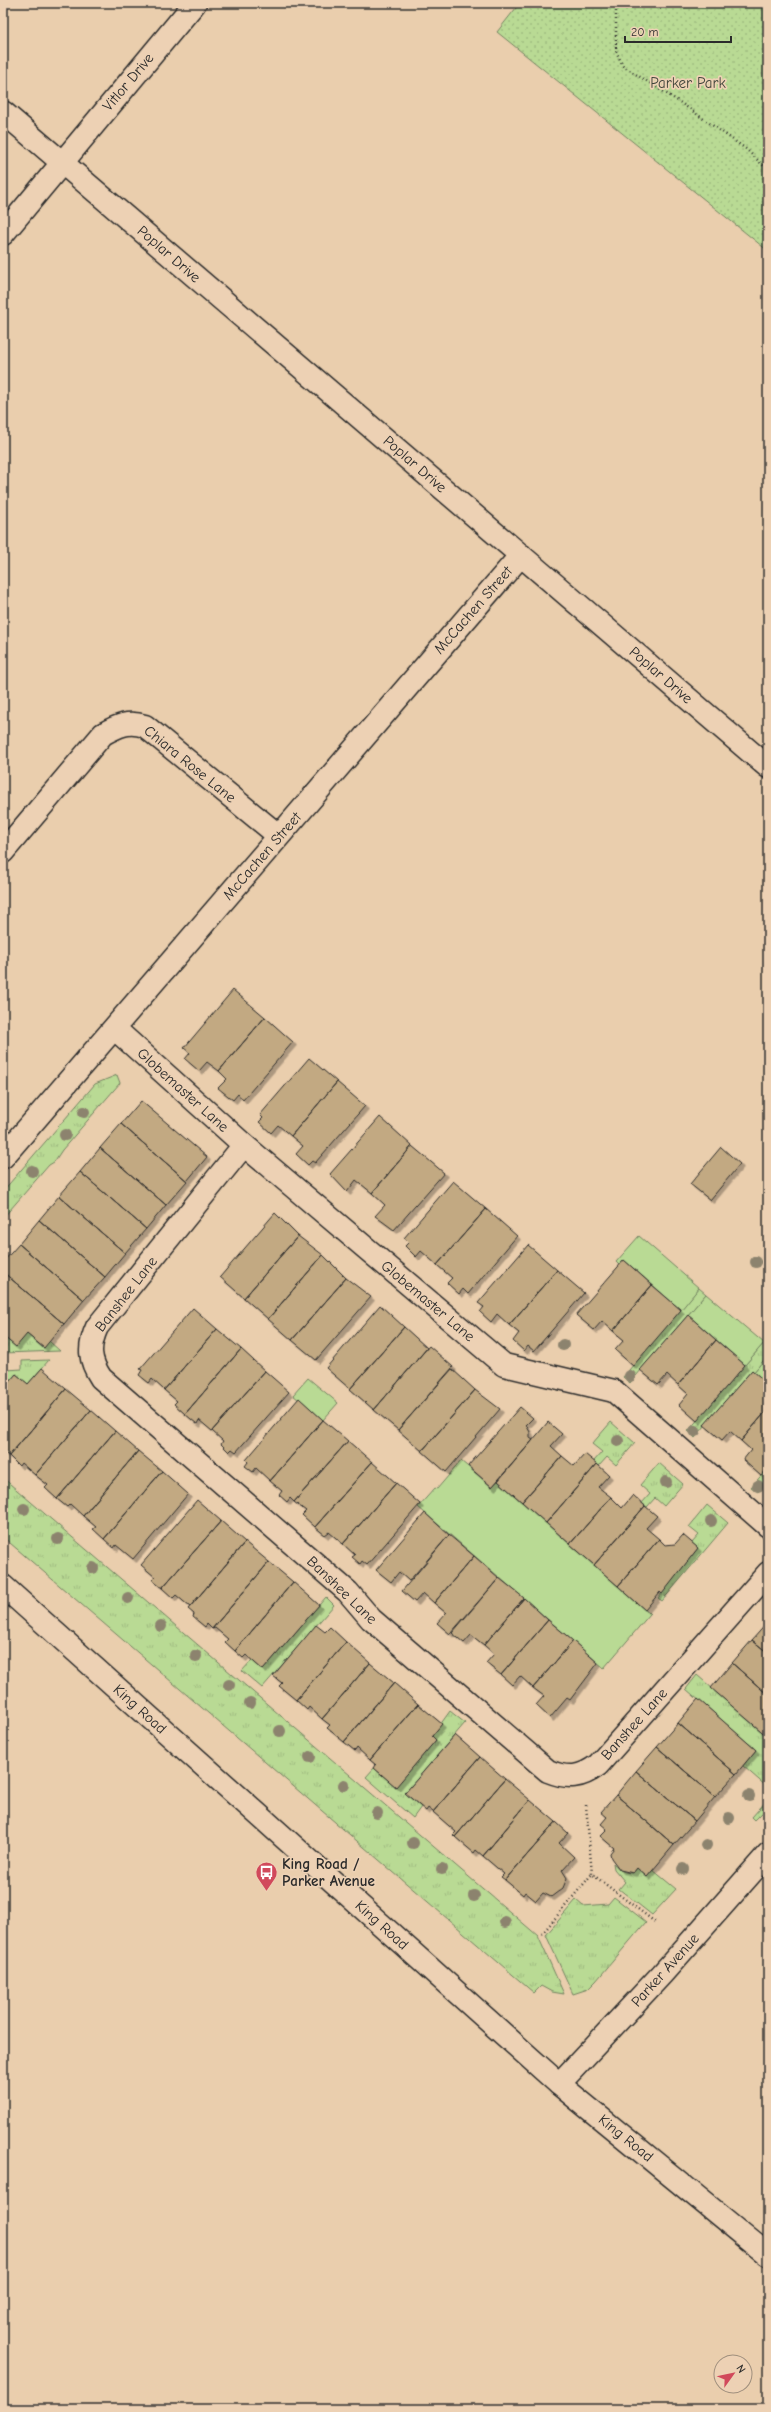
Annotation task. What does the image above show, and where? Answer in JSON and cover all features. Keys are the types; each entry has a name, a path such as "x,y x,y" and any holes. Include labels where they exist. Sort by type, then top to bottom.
{"street":[{"name":"Vitlor Drive","path":"3,234 195,3"},
{"name":"Poplar Drive","path":"3,112 768,767"},
{"name":"McCachen Street","path":"3,1157 521,555"},
{"name":"Chiara Rose Lane","path":"3,852 103,734 121,724 133,722 145,726 279,836"},
{"name":"Globemaster Lane","path":"114,1028 244,1145 504,1365 614,1391 768,1526"},
{"name":"Banshee Lane","path":"244,1145 97,1327 91,1341 90,1355 93,1366 101,1378 348,1592 371,1619 548,1771 562,1777 576,1777 586,1774 598,1765 768,1573"},
{"name":"King Road","path":"3,1586 559,2084 768,2255"},
{"name":"Parker Avenue","path":"559,2084 662,1974 768,1854"}],"path":[{"path":"616,3 616,51 623,66 681,103 746,149 768,170"},
{"path":"542,1934 592,1874 585,1800"},
{"path":"592,1874 656,1922"}],"green space":[{"name":"Parker Park","path":"520,3 768,3 768,251 497,32"},
{"path":"117,1075 120,1083 62,1150 54,1162 49,1165 3,1218 3,1191 95,1084"},
{"path":"639,1236 699,1288 681,1310 624,1260 619,1265 616,1262"},
{"path":"699,1288 706,1294 630,1383 623,1377"},
{"path":"706,1294 764,1343 745,1365 688,1315"},
{"path":"27,1334 43,1348 49,1341 60,1351 3,1353 3,1336"},
{"path":"764,1343 768,1347 768,1355 754,1372 752,1370 695,1438 688,1431"},
{"path":"768,1355 768,1384 754,1372"},
{"path":"49,1360 28,1384 16,1374 3,1389 3,1362 5,1362 6,1370 22,1369 22,1361"},
{"path":"308,1378 338,1403 323,1420 293,1395"},
{"path":"611,1422 635,1443 616,1465 607,1457 599,1466 594,1461 602,1452 592,1444"},
{"path":"461,1461 492,1487 498,1481 650,1614 604,1668 418,1507 435,1488 437,1489"},
{"path":"659,1463 683,1484 664,1506 655,1498 647,1507 642,1503 650,1494 640,1485"},
{"path":"768,1468 768,1480 758,1492 751,1487"},
{"path":"3,1478 538,1936 564,1994 552,1992 541,1986 534,1993 3,1537"},
{"path":"707,1505 728,1523 662,1601 658,1598 698,1548 692,1543 699,1535 689,1527"},
{"path":"326,1597 334,1605 262,1688 242,1671 252,1660 263,1670"},
{"path":"697,1675 768,1737 767,1787 743,1766 756,1750 686,1689"},
{"path":"450,1711 465,1723 405,1793 421,1807 413,1818 366,1777 374,1768 396,1786 436,1740 432,1736"},
{"path":"768,1799 768,1807 755,1820 752,1817"},
{"path":"613,1863 624,1872 633,1873 637,1868 647,1877 653,1870 676,1889 652,1915 619,1889 625,1882 614,1869"},
{"path":"614,1897 646,1922 588,1989 573,1994 546,1935 576,1900 583,1906 608,1904"}],"building":[{"path":"233,990 265,1017 219,1071 207,1062 199,1071 185,1059 190,1053 184,1048"},
{"path":"265,1017 293,1042 243,1100 238,1094 233,1100 218,1088 227,1079 219,1071"},
{"path":"309,1058 337,1082 291,1136 278,1125 271,1133 259,1122 263,1118 260,1115"},
{"path":"337,1082 365,1106 315,1163 312,1161 308,1165 296,1154 303,1146 291,1136"},
{"path":"141,1101 207,1157 187,1181 121,1124"},
{"path":"380,1117 412,1146 372,1193 356,1180 347,1192 330,1174"},
{"path":"121,1124 187,1181 166,1205 100,1148"},
{"path":"412,1146 444,1173 394,1230 375,1216 385,1205 372,1193"},
{"path":"721,1147 740,1164 710,1200 690,1184"},
{"path":"100,1148 166,1205 146,1229 80,1172"},
{"path":"80,1172 146,1229 125,1253 59,1196"},
{"path":"453,1181 486,1209 437,1265 421,1251 416,1257 405,1246 409,1242 404,1238"},
{"path":"59,1196 125,1253 105,1277 39,1220"},
{"path":"486,1209 517,1236 468,1294 463,1289 459,1294 447,1283 452,1278 437,1265"},
{"path":"275,1213 298,1236 244,1298 220,1277"},
{"path":"39,1220 105,1277 84,1300 19,1244"},
{"path":"298,1236 323,1255 268,1319 244,1298"},
{"path":"19,1244 84,1300 64,1324 3,1272 3,1262"},
{"path":"528,1245 557,1270 509,1325 497,1314 491,1322 480,1312 484,1307 478,1303"},
{"path":"323,1255 346,1278 292,1340 268,1319"},
{"path":"624,1260 652,1285 613,1331 602,1321 594,1330 576,1315"},
{"path":"557,1270 584,1293 534,1351 528,1346 524,1351 513,1341 519,1333 509,1325"},
{"path":"3,1272 64,1324 44,1348 27,1334 16,1347 3,1336"},
{"path":"346,1278 371,1297 316,1360 292,1340"},
{"path":"652,1285 681,1310 633,1366 615,1350 624,1340 613,1331"},
{"path":"380,1305 404,1327 350,1389 326,1368"},
{"path":"193,1308 217,1329 164,1390 152,1379 149,1383 139,1375 142,1370 140,1369"},
{"path":"688,1315 716,1340 678,1385 667,1375 658,1385 640,1370"},
{"path":"404,1327 427,1348 374,1410 350,1389"},
{"path":"217,1329 241,1349 185,1414 174,1404 177,1401 164,1390"},
{"path":"716,1340 745,1365 697,1421 679,1405 688,1394 678,1385"},
{"path":"429,1346 453,1367 398,1430 374,1410"},
{"path":"241,1349 265,1371 212,1431 199,1420 197,1424 185,1414"},
{"path":"42,1368 66,1389 9,1456 3,1452 3,1389 16,1374 28,1384"},
{"path":"452,1369 475,1390 422,1451 398,1430"},
{"path":"752,1370 768,1384 768,1409 741,1441 730,1431 722,1440 704,1425"},
{"path":"265,1371 289,1392 236,1452 232,1449 229,1452 221,1444 223,1441 212,1431"},
{"path":"66,1389 91,1410 35,1475 21,1463 19,1466 9,1456"},
{"path":"475,1390 500,1409 446,1472 422,1451"},
{"path":"299,1398 323,1420 270,1481 256,1468 253,1472 245,1466 248,1462 246,1460"},
{"path":"520,1407 533,1418 526,1425 530,1432 530,1438 533,1440 492,1487 468,1466"},
{"path":"768,1409 768,1468 761,1476 743,1460 751,1450 741,1441"},
{"path":"91,1410 115,1431 57,1499 45,1488 48,1485 35,1475"},
{"path":"323,1420 348,1441 294,1502 290,1498 287,1502 279,1495 282,1491 270,1481"},
{"path":"548,1422 562,1434 551,1446 562,1456 522,1502 498,1481"},
{"path":"115,1431 138,1451 83,1516 70,1504 67,1507 57,1499"},
{"path":"348,1441 372,1462 315,1527 302,1515 306,1511 294,1502"},
{"path":"138,1451 162,1471 104,1539 93,1529 96,1527 83,1516"},
{"path":"585,1454 597,1464 546,1523 522,1502 562,1456 574,1466"},
{"path":"372,1462 396,1483 343,1544 329,1532 325,1535 315,1527"},
{"path":"597,1464 609,1475 598,1487 611,1497 570,1544 546,1523"},
{"path":"162,1471 188,1494 133,1559 116,1545 114,1548 104,1539"},
{"path":"396,1483 420,1504 367,1565 362,1561 360,1564 352,1557 355,1555 343,1544"},
{"path":"633,1495 645,1506 594,1565 570,1544 611,1497 622,1508"},
{"path":"197,1500 221,1521 162,1588 152,1580 155,1577 141,1565"},
{"path":"645,1506 657,1516 646,1528 659,1539 618,1586 594,1565"},
{"path":"425,1513 449,1535 409,1581 399,1572 391,1582 376,1570"},
{"path":"221,1521 245,1542 190,1607 176,1595 173,1598 162,1588"},
{"path":"449,1535 474,1556 434,1603 423,1593 415,1602 402,1591"},
{"path":"683,1535 698,1548 662,1594 660,1592 645,1610 618,1586 659,1539 665,1545 675,1544"},
{"path":"245,1542 269,1562 212,1629 207,1624 205,1627 193,1617 194,1614 188,1609"},
{"path":"474,1556 499,1578 450,1634 437,1623 446,1613 434,1603"},
{"path":"269,1562 293,1582 235,1651 225,1642 228,1639 215,1628 212,1629"},
{"path":"499,1578 524,1598 484,1645 471,1635 464,1643 452,1633"},
{"path":"293,1582 319,1605 263,1670 246,1655 243,1658 235,1651"},
{"path":"524,1598 548,1620 501,1675 486,1663 494,1654 484,1645"},
{"path":"548,1620 573,1641 533,1688 520,1676 512,1685 501,1675"},
{"path":"768,1622 768,1653 752,1640"},
{"path":"316,1625 325,1632 330,1627 346,1642 296,1700 279,1686 282,1683 273,1676"},
{"path":"752,1640 768,1653 768,1695 732,1663"},
{"path":"573,1641 598,1663 570,1700 567,1698 550,1718 536,1705 544,1696 533,1688"},
{"path":"346,1642 370,1663 322,1719 309,1707 307,1710 296,1700"},
{"path":"370,1663 394,1683 344,1742 327,1728 330,1725 322,1719"},
{"path":"732,1663 768,1695 768,1737 711,1688"},
{"path":"394,1683 418,1704 370,1760 357,1748 355,1751 344,1742"},
{"path":"698,1699 756,1750 736,1774 678,1723"},
{"path":"418,1704 442,1724 432,1736 436,1740 396,1787 374,1768 376,1765 370,1760"},
{"path":"678,1723 736,1774 715,1797 657,1747"},
{"path":"455,1735 480,1757 433,1812 428,1808 426,1811 405,1793"},
{"path":"657,1747 715,1797 695,1821 636,1771"},
{"path":"480,1757 505,1779 455,1837 453,1835 456,1832 433,1812"},
{"path":"636,1771 695,1821 674,1845 616,1795"},
{"path":"505,1779 530,1800 483,1856 476,1850 474,1853 455,1837"},
{"path":"616,1795 674,1845 647,1877 637,1868 633,1873 620,1870 611,1858 610,1853 614,1848 600,1836 607,1829 601,1824 607,1817 601,1812"},
{"path":"530,1800 556,1822 505,1880 501,1877 504,1874 483,1856"},
{"path":"556,1822 568,1833 559,1843 574,1857 562,1870 567,1878 563,1888 551,1897 543,1893 536,1901 525,1892 523,1895 505,1880"}],"place":[{"name":"King Road / Parker Avenue","path":"267,1892"}]}
